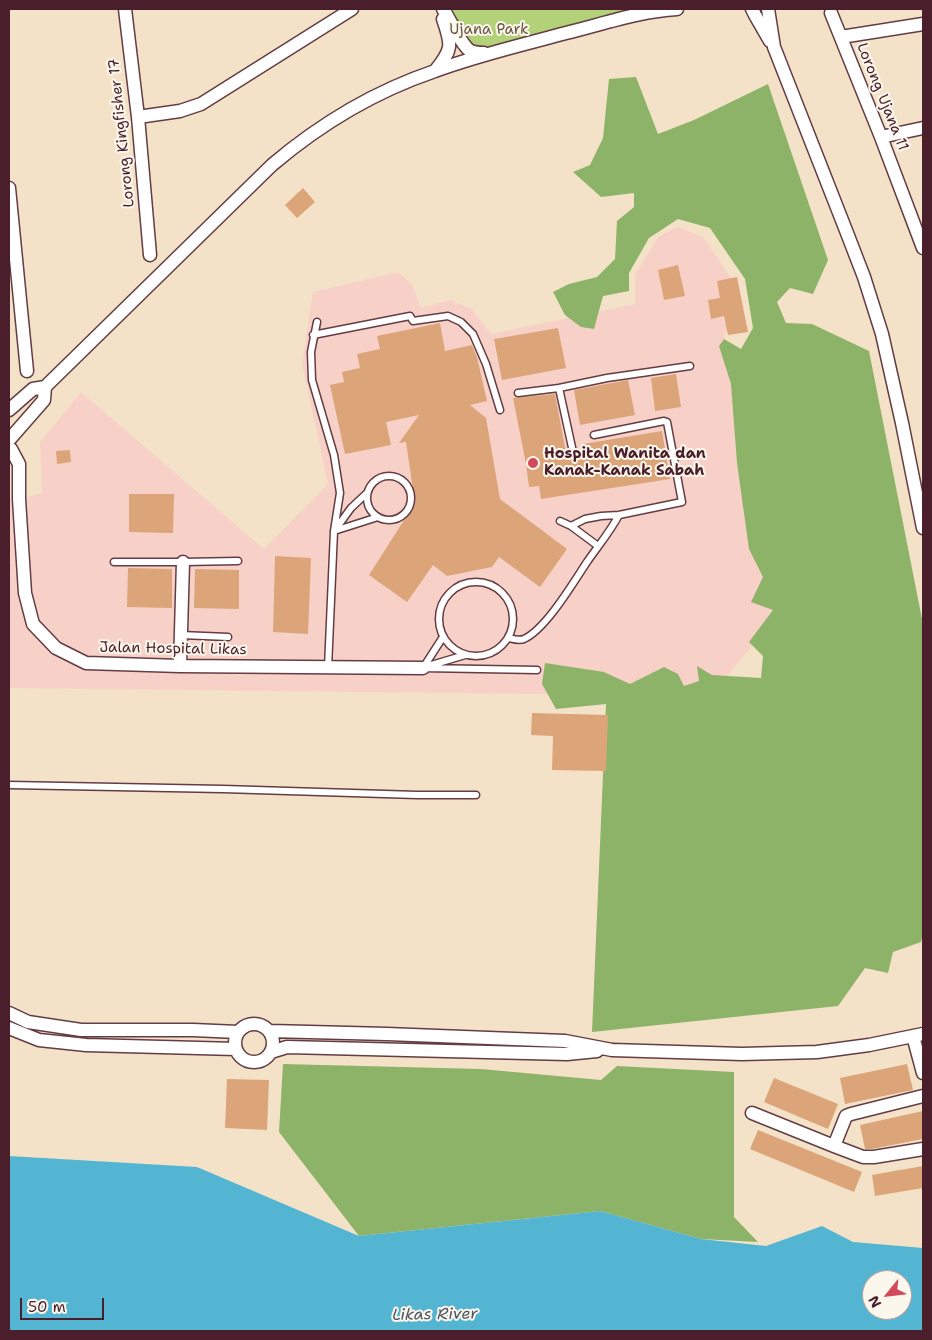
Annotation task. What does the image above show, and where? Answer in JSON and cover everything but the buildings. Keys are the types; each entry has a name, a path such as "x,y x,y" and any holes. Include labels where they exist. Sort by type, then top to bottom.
{"street":[{"name":"Lorong Kingfisher 17","path":"125,9 138,116 150,255"},
{"path":"441,9 469,50 478,53 494,52"},
{"path":"435,71 446,57 450,41 441,9"},
{"path":"9,440 44,400 46,387 272,165 329,122 390,90 435,71 494,52 622,19 666,9 677,9"},
{"path":"752,9 774,47 864,277 882,334 923,528"},
{"path":"768,9 774,47"},
{"path":"138,116 180,111 201,104 348,10"},
{"name":"Lorong Ujana 11","path":"831,13 922,240"},
{"path":"841,37 923,24"},
{"path":"881,136 923,128"},
{"path":"9,188 27,371"},
{"path":"9,410 33,388 46,387"},
{"name":"Jalan Hospital Likas","path":"9,448 19,464 18,499 25,594 33,624 56,648 86,663 180,666 423,668"},
{"path":"9,481 18,499"},
{"path":"180,666 183,562"},
{"path":"9,1013 28,1022 81,1030 238,1032"},
{"path":"612,1050 565,1041 270,1031 260,1024 248,1024 238,1032 235,1043 239,1055 249,1062 256,1062 262,1061 271,1052 287,1047 567,1054 612,1050 790,1054 869,1045 918,1035 923,1073"},
{"path":"9,1028 40,1040 86,1045 236,1049"},
{"path":"270,1031 273,1042 271,1052"},
{"path":"834,1146 846,1116 923,1096"},
{"path":"752,1113 863,1157 923,1150"}],"lane":[{"path":"313,335 410,316 413,321 448,316 461,322 473,334 486,364 500,410"},
{"path":"316,322 310,352 312,380 334,454 340,493 334,531 328,668"},
{"path":"518,392 559,388 607,378 690,366"},
{"path":"559,388 574,452"},
{"path":"571,526 600,516 619,515 682,502 667,422 664,421 594,436"},
{"path":"334,531 351,508 367,493 375,481 382,477 396,477 407,485 411,498 410,506 404,514 397,518 390,520 378,517 371,511 367,501 367,493"},
{"path":"509,638 521,640 532,634 551,615 598,546 610,532 619,515"},
{"path":"334,531 378,517"},
{"path":"560,521 571,526 598,546"},
{"path":"114,562 238,560"},
{"path":"423,668 465,655 481,656 491,654 501,648 509,638 513,623 512,609 505,596 493,586 472,582 456,588 444,600 440,614 440,626 443,636 453,648 465,655"},
{"path":"181,635 228,637"},
{"path":"423,668 443,636"},
{"path":"423,668 537,670"},
{"path":"9,785 476,795"}],"shaded area":[{"name":"Hospital Wanita dan Kanak-Kanak Sabah","path":"678,227 703,237 736,285 746,328 724,332 755,546 780,612 713,693 637,695 9,688 9,499 12,501 42,493 40,442 81,392 264,549 328,484 302,364 313,292 398,272 412,285 421,308 450,300 472,309 491,334 635,304 635,274 659,236"}],"green space":[{"name":"Ujana Park","path":"443,9 666,9 478,53"},
{"path":"636,77 658,134 694,120 768,84 828,260 813,294 790,288 777,302 786,323 812,324 869,351 923,624 923,934 921,942 893,952 888,973 865,968 838,1006 592,1032 606,704 556,709 542,684 545,663 604,672 630,684 664,667 678,674 684,686 699,681 697,666 712,675 761,678 763,656 749,642 773,610 751,602 763,577 749,549 737,463 731,384 719,346 724,339 741,349 753,328 745,279 710,228 678,219 649,238 629,273 629,291 603,296 594,329 581,327 565,315 553,292 569,284 597,277 615,259 617,221 634,207 634,193 601,197 573,172 590,165 603,138 609,79"},
{"path":"283,1064 481,1069 601,1080 617,1066 734,1072 734,1217 758,1242 701,1239 600,1211 359,1236 279,1132"}],"water":[{"name":"Likas River","path":"9,1156 197,1167 359,1236 600,1211 701,1239 766,1246 822,1226 853,1242 923,1248 923,1331 9,1331"}],"place":[{"name":"Hospital Wanita dan Kanak-Kanak Sabah","path":"533,463"}]}
